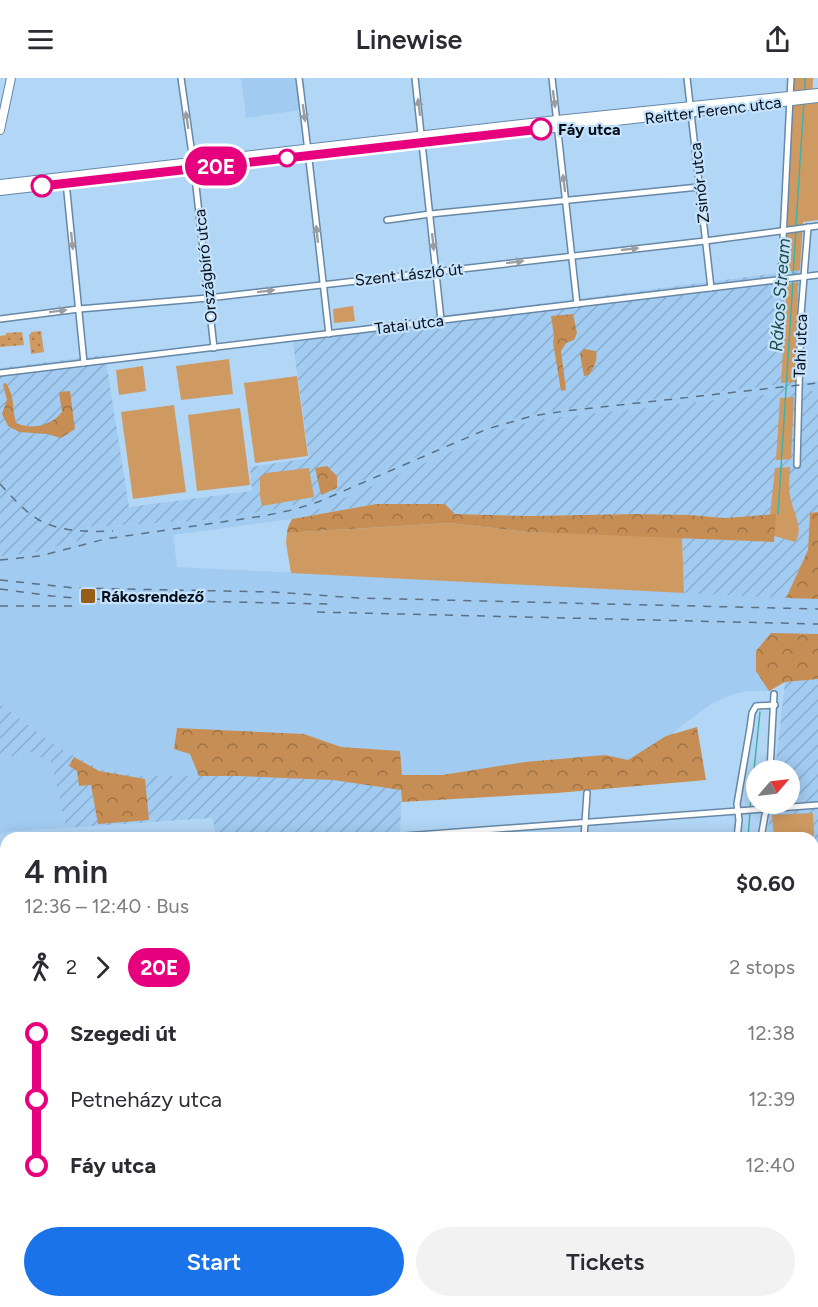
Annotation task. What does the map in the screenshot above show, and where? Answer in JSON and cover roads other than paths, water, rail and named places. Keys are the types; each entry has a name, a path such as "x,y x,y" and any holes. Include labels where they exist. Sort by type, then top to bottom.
{"street":[{"path":"0,130 11,78"},
{"name":"Országbíró utca","path":"181,78 194,165 214,348"},
{"path":"299,78 329,334"},
{"path":"416,78 441,320"},
{"path":"552,78 578,304"},
{"name":"Zsinór utca","path":"687,78 711,288"},
{"path":"784,279 793,98 791,78"},
{"name":"Reitter Ferenc utca","path":"0,191 65,180 816,95"},
{"path":"65,180 84,363"},
{"name":"Reitter Ferenc utca","path":"0,184 65,180"},
{"path":"387,220 699,187"},
{"name":"Szent László út","path":"0,319 79,309 208,298 818,226"},
{"name":"Tahi utca","path":"797,465 803,276 808,227"},
{"name":"Tatai utca","path":"0,373 818,275"},
{"path":"771,760 774,694"},
{"path":"738,832 742,811 737,804 752,713 756,706 775,705"},
{"path":"584,832 587,793"},
{"path":"800,805 818,805"},
{"path":"476,832 746,811"},
{"path":"762,832 766,814"}],"waterway":[{"name":"Rákos Stream","path":"805,78 805,91"},
{"name":"Rákos Stream","path":"796,225 804,101"},
{"name":"Rákos Stream","path":"793,276 796,230"},
{"name":"Rákos Stream","path":"778,514 793,281"},
{"name":"Rákos Stream","path":"755,760 760,712"},
{"name":"Rákos Stream","path":"748,832 750,814"}],"railway":[{"path":"0,560 40,556 105,539 292,510 318,502 487,429 532,416 818,383"},
{"path":"0,484 18,504 47,524 75,530 113,531"},
{"path":"0,580 75,588 274,592 358,598 818,609"},
{"path":"0,589 87,599 329,604"},
{"path":"0,606 77,606"},
{"path":"317,612 818,624"}],"place":[{"name":"Fáy utca","path":"541,129"},
{"name":"Rákosrendező","path":"88,596"}]}
